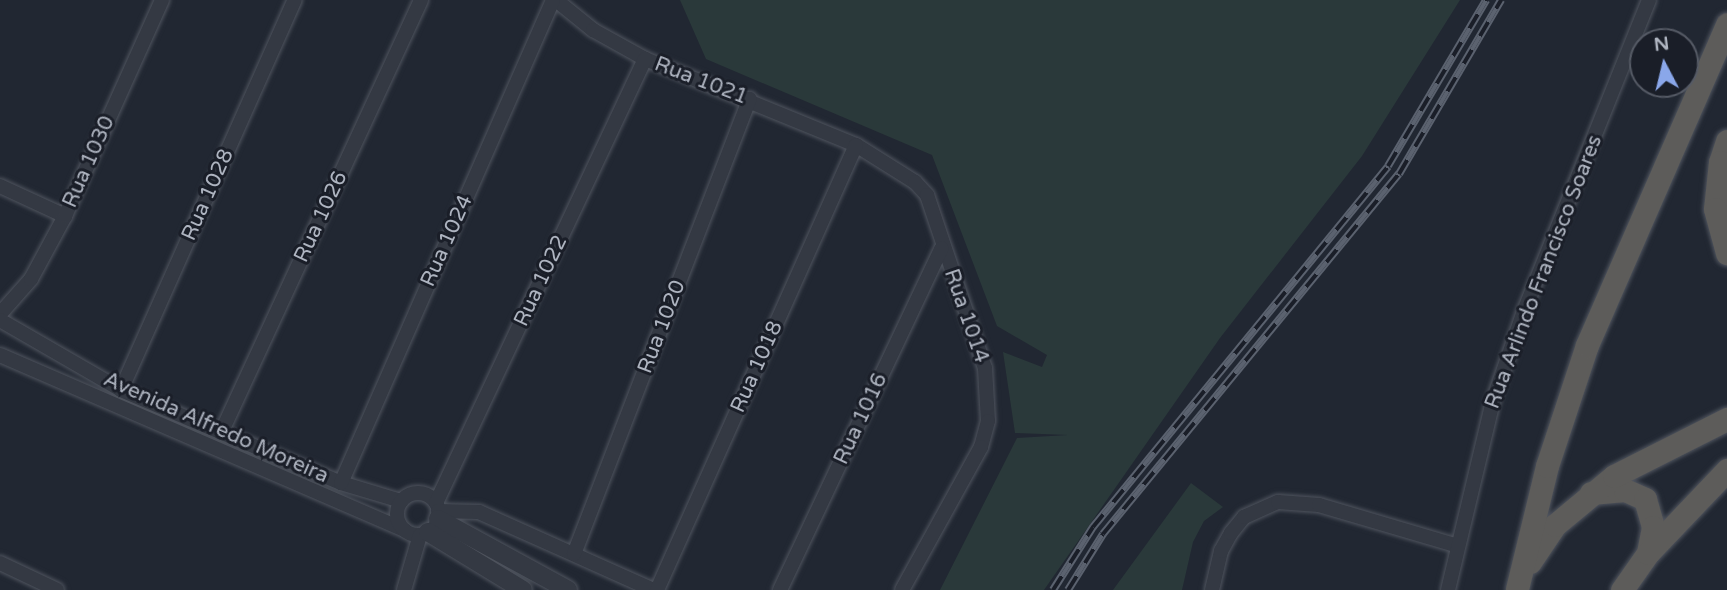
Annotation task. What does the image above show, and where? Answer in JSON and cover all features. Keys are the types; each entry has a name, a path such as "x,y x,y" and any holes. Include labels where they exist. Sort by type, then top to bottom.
{"highway":[{"path":"1517,590 1547,466 1587,345 1727,24"},
{"path":"1727,141 1720,162 1715,209 1727,254"},
{"path":"1517,590 1550,531 1590,493 1643,459 1727,419"},
{"path":"1622,590 1648,553 1727,470"},
{"path":"1590,493 1625,490 1645,499 1653,527 1648,553"}],"street":[{"name":"Rua 1030","path":"0,314 31,279 65,216 162,0"},
{"name":"Rua 1028","path":"121,390 295,0"},
{"name":"Rua 1026","path":"221,433 421,0"},
{"name":"Rua 1021","path":"554,0 593,30 645,59 750,99 856,145"},
{"name":"Rua 1024","path":"341,483 554,0"},
{"name":"Rua Arlindo Francisco Soares","path":"1448,590 1455,545 1493,401 1524,311 1649,0"},
{"name":"Rua 1022","path":"404,590 432,520 645,59"},
{"name":"Rua 1020","path":"574,554 750,99"},
{"name":"Rua 1014","path":"856,145 915,182 927,195 942,248 985,368 988,421 981,447 902,590"},
{"name":"Rua 1018","path":"655,590 856,145"},
{"path":"0,186 65,216"},
{"name":"Rua 1016","path":"780,590 942,248"},
{"name":"Avenida Alfredo Moreira","path":"0,320 121,390 221,433 341,483 401,501 415,493 432,520 405,530 0,355"},
{"path":"401,501 397,516 405,530"},
{"path":"1212,590 1221,551 1231,533 1244,517 1278,502 1319,505 1455,545"},
{"path":"432,520 479,512 655,590"},
{"path":"432,520 523,590"},
{"path":"432,520 568,590"},
{"path":"0,562 57,590"}],"shaded area":[{"path":"680,0 1460,0 1362,156 1220,338 1044,590 940,590 1017,438 1068,435 1015,433 1003,352 1042,367 1047,355 997,326 932,155 706,59"},
{"path":"1191,483 1223,507 1204,521 1193,542 1182,590 1113,590"}],"railway":[{"path":"1053,590 1093,527 1388,166 1486,0"},
{"path":"1068,590 1103,534 1399,174 1501,0"}]}
